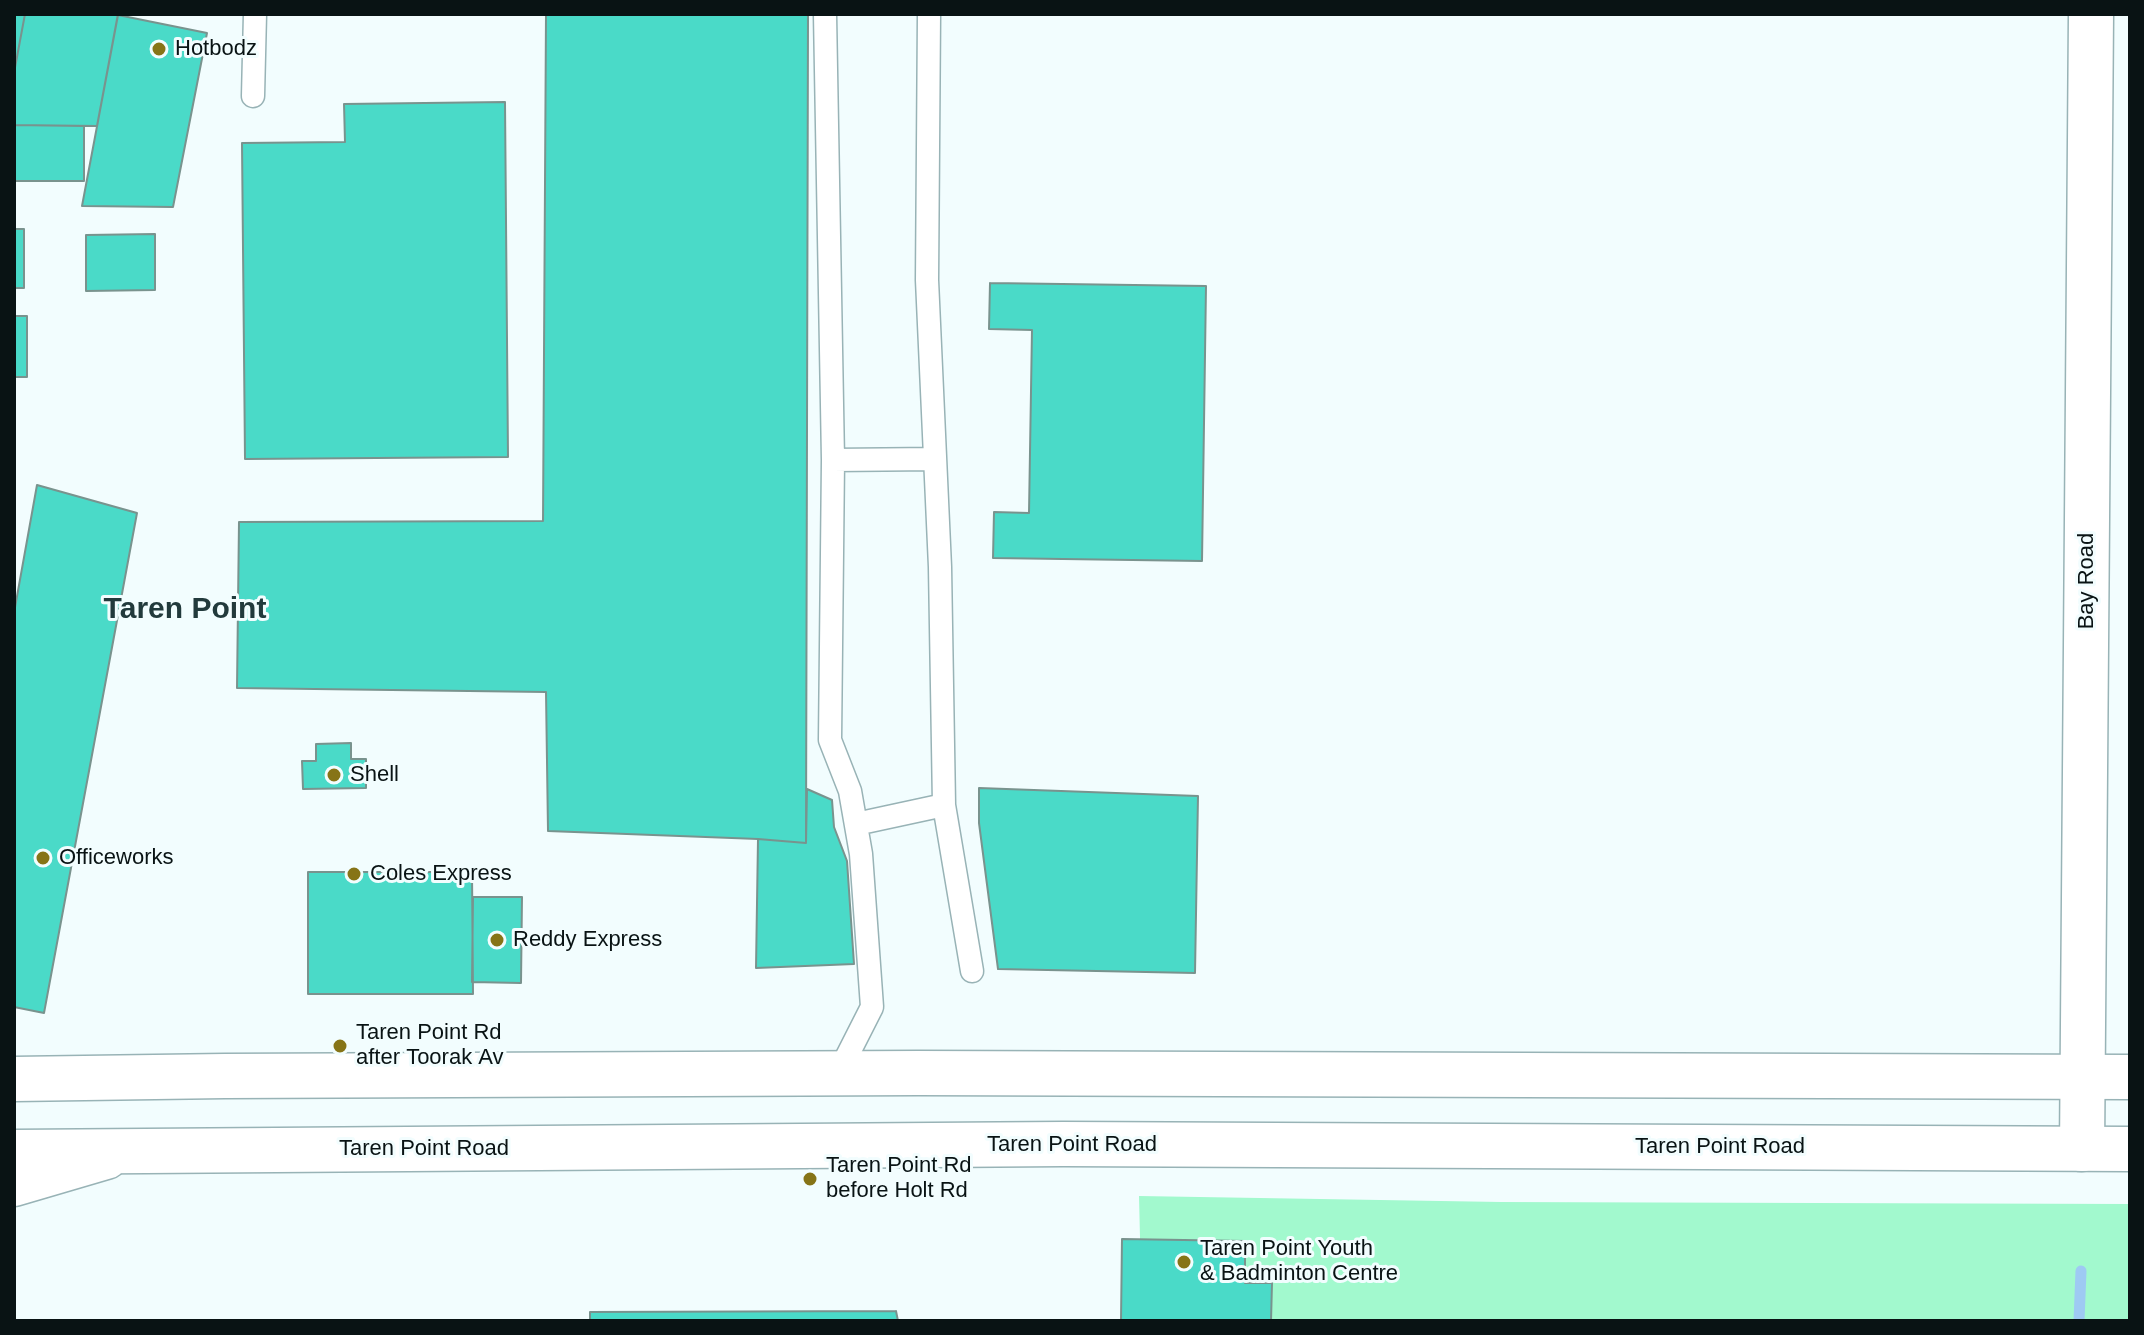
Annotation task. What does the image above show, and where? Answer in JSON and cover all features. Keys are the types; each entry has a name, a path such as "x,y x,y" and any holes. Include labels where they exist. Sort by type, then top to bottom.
{"main road":[{"name":"Bay Road","path":"2082,1149 2091,14"},
{"path":"14,1079 838,1074 2130,1077"},
{"name":"Taren Point Road","path":"14,1152 1048,1144 2130,1149"},
{"path":"14,1184 123,1152"}],"lane":[{"path":"253,96 255,14"},
{"path":"825,14 833,460 830,740 850,791 861,854 872,1007 838,1074"},
{"path":"929,14 927,280 940,567 944,805 972,971"},
{"path":"833,460 935,459"},
{"path":"856,824 944,805"}],"green space":[{"path":"1139,1196 1501,1202 2130,1204 2130,1321 1142,1321"}],"building":[{"path":"14,14 25,14 14,73"},
{"path":"25,14 118,14 97,126 14,125 14,73"},
{"path":"546,14 808,14 806,843 548,831 546,692 237,688 239,522 543,521"},
{"path":"118,15 207,33 173,207 82,206"},
{"path":"505,102 508,457 245,459 242,143 345,142 344,104"},
{"path":"14,125 84,126 84,181 14,181"},
{"path":"14,229 24,229 24,288 14,288"},
{"path":"155,234 155,290 86,291 86,235"},
{"path":"990,283 1206,286 1202,561 993,558 994,512 1029,513 1032,330 989,329"},
{"path":"14,316 27,316 27,377 14,377"},
{"name":"Officeworks","path":"37,485 137,513 44,1013 14,1007 14,613"},
{"name":"Shell","path":"351,743 351,759 366,759 366,788 303,789 302,761 316,761 316,744"},
{"path":"979,788 1198,796 1195,973 998,969 979,823"},
{"path":"807,789 832,800 834,827 847,861 854,964 756,968 758,839 806,843"},
{"path":"308,872 472,872 473,994 308,994"},
{"name":"Reddy Express","path":"473,897 522,897 521,983 472,982"},
{"name":"Taren Point Youth & Badminton Centre","path":"1122,1239 1245,1241 1245,1283 1272,1283 1271,1321 1121,1321"},
{"path":"896,1311 898,1321 590,1321 590,1312"}],"waterway":[{"path":"2079,1321 2081,1271"}],"place":[{"name":"Hotbodz","path":"159,49"},
{"name":"Shell","path":"334,775"},
{"name":"Officeworks","path":"43,858"},
{"name":"Coles Express","path":"354,874"},
{"name":"Reddy Express","path":"497,940"},
{"name":"Taren Point Rd after Toorak Av","path":"340,1046"},
{"name":"Taren Point Rd before Holt Rd","path":"810,1179"},
{"name":"Taren Point Youth & Badminton Centre","path":"1184,1262"}],"district":[{"name":"Taren Point","path":"185,610"}]}
